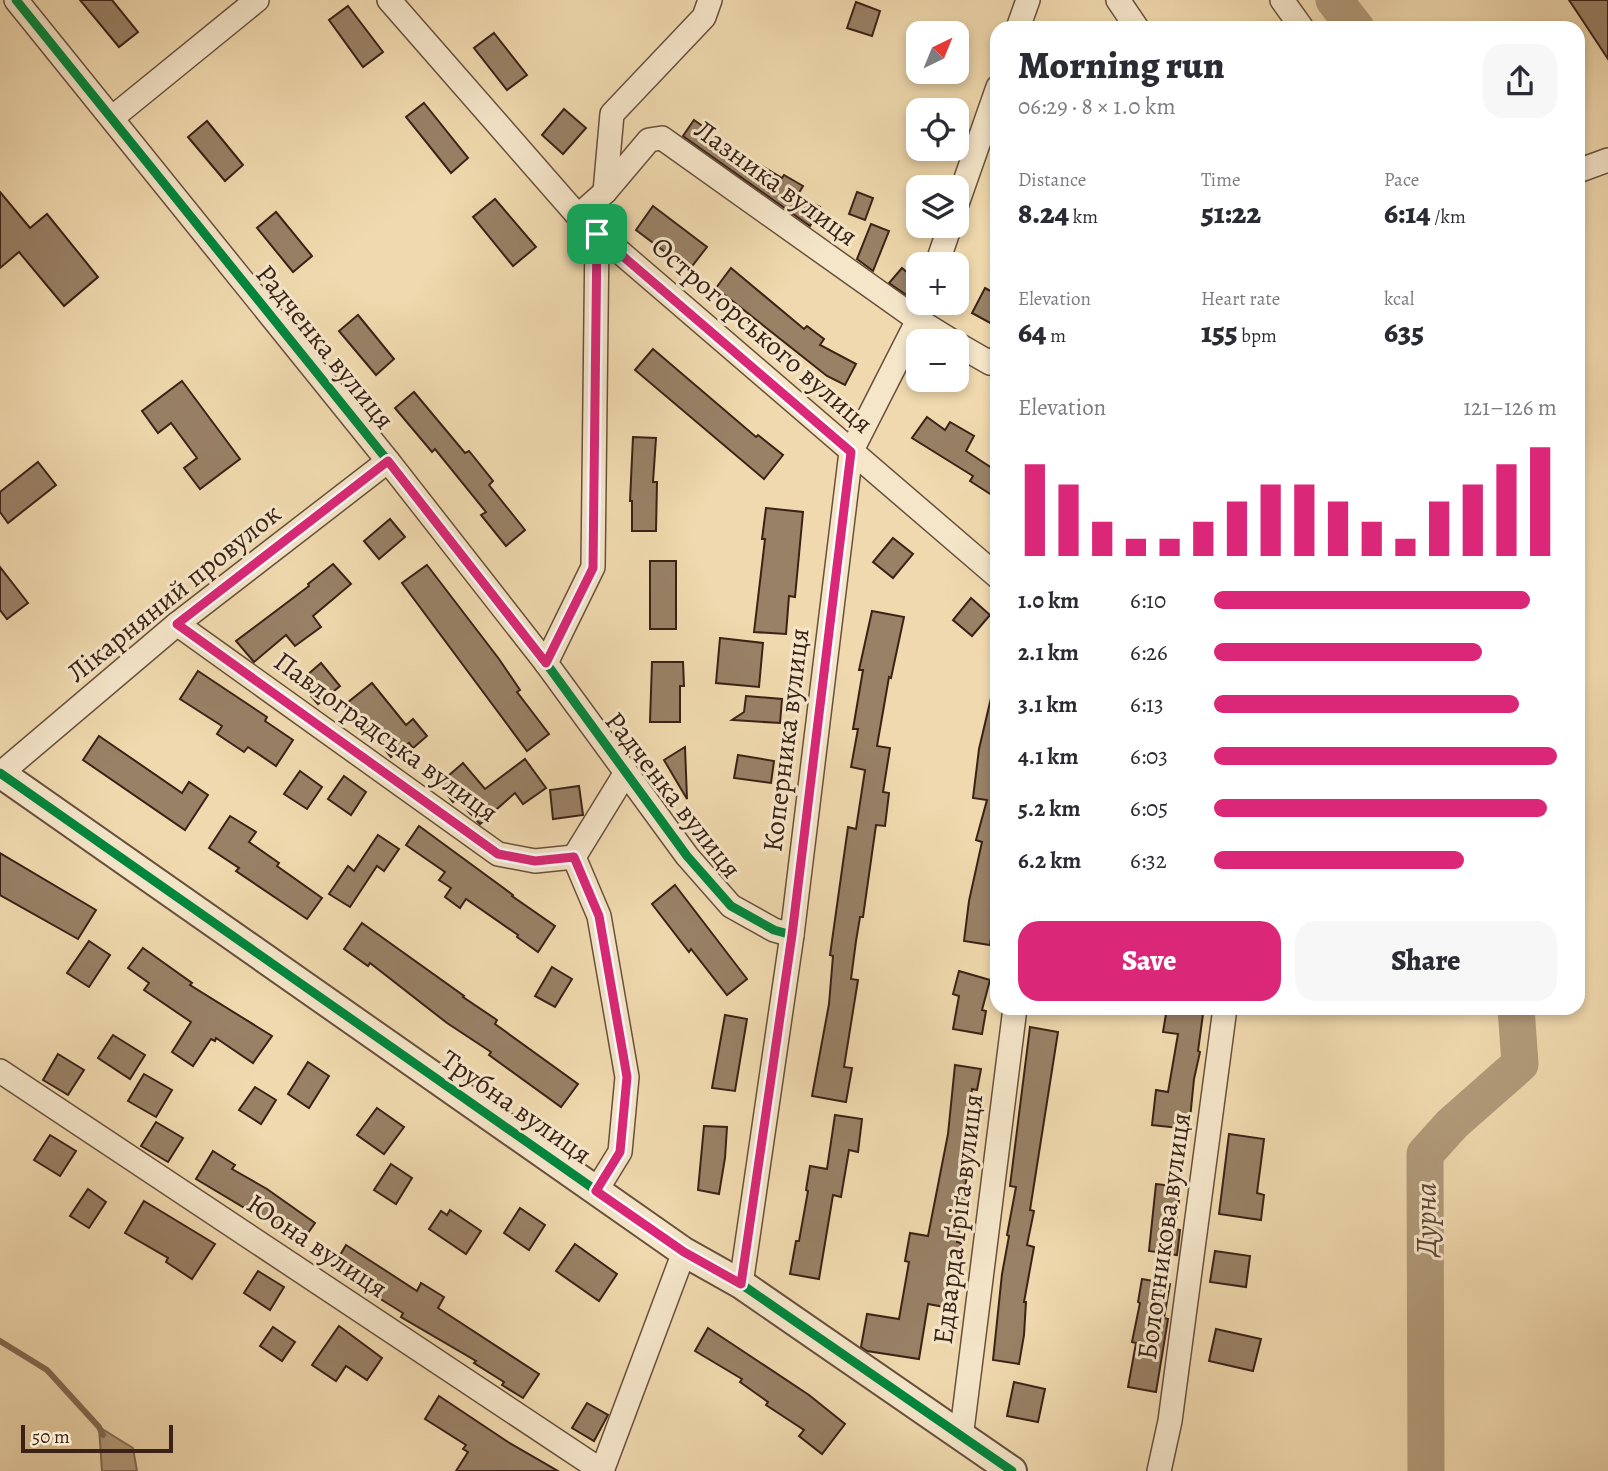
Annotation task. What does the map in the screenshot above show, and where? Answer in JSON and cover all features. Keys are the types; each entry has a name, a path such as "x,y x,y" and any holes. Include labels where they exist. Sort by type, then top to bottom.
{"street":[{"name":"Радченка вулиця","path":"16,0 388,461 546,663 687,856 731,906 774,930 792,935"},
{"path":"112,118 257,0"},
{"name":"Острогорського вулиця","path":"389,0 578,216 990,570"},
{"path":"605,192 612,114 704,17 709,0"},
{"path":"1020,21 1028,0"},
{"path":"1118,0 1132,21"},
{"path":"1282,0 1297,21"},
{"path":"968,175 990,111"},
{"name":"Лазника вулиця","path":"578,216 605,192 649,140 662,138 906,302"},
{"path":"1585,168 1608,160"},
{"path":"546,663 593,568 597,234"},
{"name":"Коперника вулиця","path":"741,1284 792,935 851,452 918,315"},
{"name":"Лазника вулиця","path":"924,315 939,329"},
{"path":"969,351 990,363"},
{"name":"Лікарняний провулок","path":"0,774 177,624 388,461"},
{"name":"Павлоградська вулиця","path":"177,624 498,854 535,861 574,857"},
{"name":"Трубна вулиця","path":"0,774 684,1252 741,1284 1012,1471"},
{"path":"596,1191 620,1152 627,1077 599,916 574,857 625,774"},
{"name":"Едварда Ґріґа вулиця","path":"961,1438 1014,1015"},
{"name":"Болотникова вулиця","path":"1159,1471 1170,1421 1224,1015"},
{"name":"Юона вулиця","path":"0,1070 602,1471"},
{"path":"602,1471 684,1252"}],"shaded area":[{"path":"99,1427 133,1448 137,1471 102,1471"}],"building":[{"path":"80,0 112,0 138,32 119,47"},
{"path":"1569,0 1608,0 1608,59 1585,21"},
{"path":"856,2 880,11 872,36 847,28"},
{"path":"348,6 383,52 363,67 329,20"},
{"path":"494,33 527,75 507,90 474,48"},
{"path":"424,103 468,158 451,173 406,117"},
{"path":"564,109 586,128 563,154 542,135"},
{"path":"694,120 742,154 782,178 784,175 803,186 797,196 820,207 810,226 683,136"},
{"path":"207,121 243,165 225,181 188,137"},
{"path":"0,192 30,228 47,214 98,277 64,306 19,252 0,268"},
{"path":"857,192 873,198 865,220 849,214"},
{"path":"495,199 536,247 513,266 473,217"},
{"path":"653,206 707,247 689,270 636,230"},
{"path":"276,212 312,256 293,272 257,228"},
{"path":"871,224 889,231 873,271 857,259"},
{"path":"731,268 804,329 807,326 824,339 820,345 856,364 845,385 827,376 716,288"},
{"path":"902,268 906,272 906,295 889,283"},
{"path":"985,288 990,291 990,323 972,313"},
{"path":"358,315 394,359 376,375 339,331"},
{"path":"653,349 756,437 758,435 783,455 764,479 635,370"},
{"path":"182,381 240,459 200,489 184,468 197,458 171,423 158,433 142,411"},
{"path":"414,392 465,453 469,451 493,481 489,485 525,530 506,546 481,515 486,512 435,449 432,452 395,408"},
{"path":"927,417 945,430 950,422 974,436 966,451 990,467 990,494 970,481 973,476 912,438"},
{"path":"633,437 656,438 653,482 657,482 656,531 632,531 630,501"},
{"path":"38,462 56,485 8,523 0,512 0,492"},
{"path":"766,508 803,512 795,597 789,596 786,634 754,632"},
{"path":"390,519 405,537 379,559 364,541"},
{"path":"893,538 913,554 893,578 873,562"},
{"path":"650,561 676,561 676,629 650,629"},
{"path":"333,564 351,584 313,616 321,627 295,646 286,635 254,662 236,641 309,586 308,584"},
{"path":"427,565 499,659 520,690 517,692 549,734 527,751 402,583"},
{"path":"0,567 28,603 7,619 0,610"},
{"path":"971,598 990,615 972,636 953,620"},
{"path":"872,611 904,617 891,678 889,677 877,746 890,748 883,792 889,793 885,826 876,825 863,917 860,917 856,941 851,979 858,980 844,1067 852,1068 846,1102 812,1096 829,1004 833,956 830,955 848,827 856,829 865,770 851,767 858,729 853,729 863,670 859,670"},
{"path":"720,638 763,643 759,687 716,683"},
{"path":"652,662 683,662 684,686 680,686 680,722 650,722"},
{"path":"321,663 340,686 318,704 299,682"},
{"path":"198,671 267,717 265,721 293,740 276,766 248,747 244,752 217,734 222,726 180,699"},
{"path":"372,683 406,725 413,719 427,736 413,748 409,743 391,757 347,703"},
{"path":"746,696 782,699 780,723 732,720 744,712"},
{"path":"990,702 990,945 964,941 969,901 982,842 976,840 987,800 973,798 979,749"},
{"path":"99,736 182,793 189,782 208,795 185,830 83,760"},
{"path":"685,747 687,799 664,760"},
{"path":"738,755 774,761 771,783 734,778"},
{"path":"525,759 546,788 523,804 515,793 480,824 457,799 453,802 439,784 463,763 485,789"},
{"path":"300,771 322,787 307,809 284,794"},
{"path":"344,776 366,792 351,815 328,799"},
{"path":"579,786 583,815 553,819 550,790"},
{"path":"230,816 256,832 249,842 322,898 307,919 236,871 239,868 209,848"},
{"path":"419,826 555,926 538,952 466,899 460,908 445,897 451,888 439,880 445,872 406,845"},
{"path":"378,835 399,849 384,871 377,866 350,907 329,894 348,866 354,871"},
{"path":"0,853 96,910 78,939 0,895"},
{"path":"675,885 747,979 727,995 652,904"},
{"path":"362,923 497,1020 495,1024 578,1084 561,1107 370,963 368,966 344,949"},
{"path":"89,941 110,955 89,987 67,973"},
{"path":"143,948 192,983 190,985 272,1036 253,1063 216,1038 215,1041 211,1039 193,1066 172,1052 191,1022 144,990 149,983 128,968"},
{"path":"552,967 572,979 555,1007 535,996"},
{"path":"959,971 990,980 982,1010 986,1011 982,1034 953,1029 959,996 953,994"},
{"path":"725,1015 747,1019 735,1091 712,1088"},
{"path":"1166,1015 1203,1015 1189,1129 1152,1125 1156,1090 1168,1092 1178,1034 1163,1032"},
{"path":"1030,1027 1058,1032 1030,1210 1034,1211 1027,1245 1034,1247 1024,1302 1024,1335 1019,1364 993,1360 1007,1235 1016,1187 1010,1186"},
{"path":"113,1035 145,1055 130,1079 98,1058"},
{"path":"58,1054 84,1070 68,1095 43,1080"},
{"path":"308,1062 329,1076 309,1108 288,1094"},
{"path":"955,1065 981,1069 977,1090 972,1089 965,1153 971,1154 965,1187 968,1188 957,1242 961,1243 954,1279 960,1280 955,1309 928,1304 919,1359 867,1351 861,1347 867,1314 899,1319 909,1262 905,1261 910,1233 928,1236 948,1134"},
{"path":"144,1074 172,1090 156,1117 128,1101"},
{"path":"255,1087 276,1100 261,1124 239,1110"},
{"path":"377,1108 404,1127 384,1154 357,1135"},
{"path":"835,1115 862,1119 858,1152 849,1150 841,1197 833,1195 819,1279 790,1274 796,1241 799,1241 810,1166 827,1169"},
{"path":"156,1122 183,1138 168,1162 141,1146"},
{"path":"704,1126 727,1127 719,1194 698,1190"},
{"path":"1229,1134 1264,1139 1257,1193 1264,1195 1261,1220 1219,1214"},
{"path":"50,1135 76,1151 60,1176 34,1160"},
{"path":"213,1151 235,1165 232,1169 267,1189 315,1223 301,1243 254,1211 253,1213 196,1179"},
{"path":"391,1164 412,1178 396,1204 374,1190"},
{"path":"1156,1184 1181,1187 1175,1229 1180,1230 1177,1255 1149,1251"},
{"path":"88,1189 106,1202 89,1228 70,1216"},
{"path":"144,1201 215,1244 192,1279 166,1262 168,1258 125,1233"},
{"path":"520,1208 545,1225 529,1250 504,1233"},
{"path":"450,1210 481,1231 466,1254 429,1229 441,1211 447,1215"},
{"path":"575,1244 617,1274 599,1301 556,1271"},
{"path":"346,1245 417,1291 421,1283 444,1297 438,1308 539,1374 523,1398 474,1363 476,1361 401,1317 403,1313 332,1269"},
{"path":"1215,1251 1250,1256 1246,1287 1210,1282"},
{"path":"258,1271 284,1287 270,1310 244,1293"},
{"path":"1142,1279 1170,1284 1164,1318 1168,1319 1156,1392 1128,1387 1136,1343 1132,1342"},
{"path":"339,1326 382,1358 367,1380 346,1366 336,1381 312,1365"},
{"path":"273,1327 295,1342 282,1361 260,1346"},
{"path":"708,1328 809,1395 845,1424 822,1454 799,1436 804,1430 766,1405 768,1402 740,1382 742,1379 695,1351"},
{"path":"1216,1329 1261,1339 1253,1371 1209,1361"},
{"path":"1014,1382 1045,1389 1038,1422 1007,1416"},
{"path":"439,1396 508,1442 558,1471 456,1471 468,1452 463,1449 466,1445 425,1419"},
{"path":"587,1403 608,1415 594,1441 572,1428"}],"waterway":[{"name":"Дурна","path":"1334,0 1350,21"},
{"name":"Дурна","path":"1426,1471 1425,1154 1452,1124 1520,1064 1516,1015"},
{"path":"0,1341 47,1370 99,1427 103,1435"}],"cycle path":[{"path":"16,0 388,461 546,663 687,856 731,906 774,930 792,935"},
{"path":"0,773 684,1252 741,1284 1012,1471"}],"route":[{"path":"597,234 851,452 792,935 741,1284 684,1252 596,1191 620,1152 627,1077 599,916 574,857 535,861 498,854 177,624 388,461 546,663 593,568 597,234"}]}
